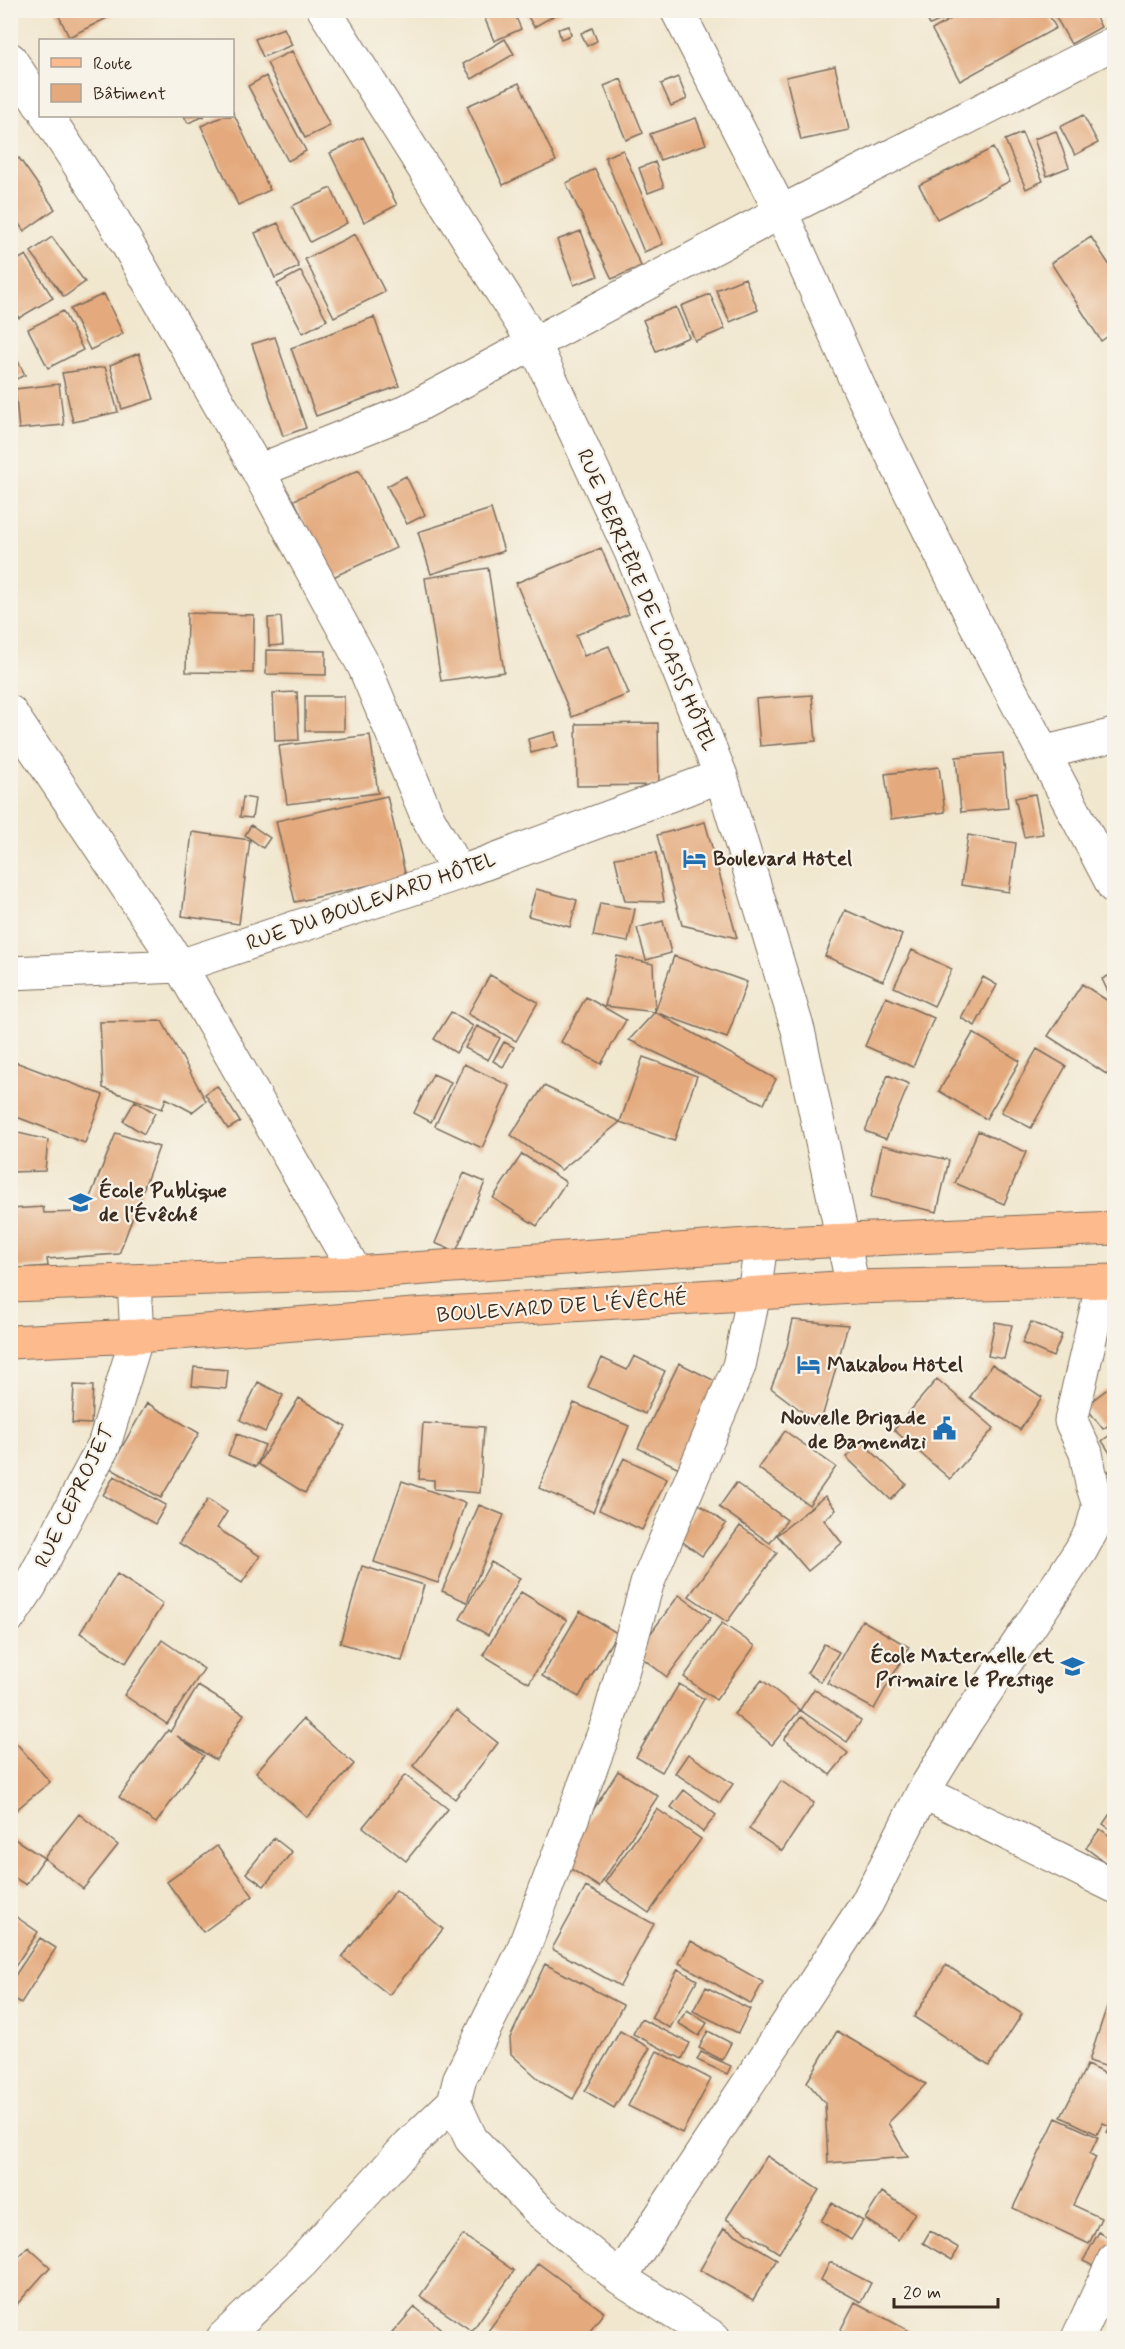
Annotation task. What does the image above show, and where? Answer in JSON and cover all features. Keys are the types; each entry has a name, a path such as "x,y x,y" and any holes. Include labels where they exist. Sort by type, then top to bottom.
{"main road":[{"path":"10,1285 356,1273 761,1244 1114,1228"},
{"name":"BOULEVARD DE L'ÉVÊCHÉ","path":"10,1342 137,1336 402,1316 853,1287 1109,1281"}],"street":[{"name":"RUE DERRIÈRE DE L'OASIS HÔTEL","path":"324,10 534,343 631,552 721,776 798,1030 853,1287"},
{"path":"678,10 781,213 868,404 972,617 1114,887"},
{"path":"258,471 403,413 781,213 1114,44"},
{"path":"10,59 39,103"},
{"path":"48,117 99,195 258,471 364,666 427,816 459,873"},
{"path":"10,712 180,966 356,1273"},
{"path":"1043,753 1114,735"},
{"name":"RUE DU BOULEVARD HÔTEL","path":"10,973 180,966 459,873 721,776"},
{"path":"223,2338 302,2262 409,2145 454,2102 460,2078 522,1953 608,1722 647,1584 740,1366 761,1244"},
{"path":"620,2278 867,1903 923,1792 967,1720 1081,1550 1092,1530 1099,1505 1086,1453 1071,1420 1109,1281"},
{"path":"134,1282 137,1336"},
{"name":"RUE CEPROJET","path":"10,1616 30,1586 104,1444 137,1336"},
{"path":"923,1792 1114,1886"},
{"path":"454,2102 471,2139 538,2210 620,2278 714,2338"},
{"path":"1078,2338 1114,2260"}],"building":[{"path":"56,10 123,10 69,37"},
{"path":"504,10 513,10 521,29 494,41 485,19"},
{"path":"524,10 564,10 534,27"},
{"path":"814,10 830,10 817,17"},
{"path":"926,10 956,10 957,13 930,25 923,12"},
{"path":"966,10 1046,10 1056,28 960,81 932,30"},
{"path":"1052,10 1092,10 1101,27 1071,44"},
{"path":"569,26 571,35 561,39 558,29"},
{"path":"284,28 292,45 263,57 255,39"},
{"path":"592,28 597,41 587,46 581,33"},
{"path":"505,39 514,54 472,79 463,64"},
{"path":"292,51 330,126 305,138 267,63"},
{"path":"835,66 849,130 801,140 786,77"},
{"path":"266,76 306,151 288,161 248,86"},
{"path":"678,77 687,99 671,106 661,84"},
{"path":"621,79 643,133 626,140 604,86"},
{"path":"519,83 556,161 503,185 467,106"},
{"path":"234,114 270,190 238,205 201,126 222,117 234,117"},
{"path":"1083,115 1098,143 1075,155 1060,127"},
{"path":"185,117 203,117 188,123"},
{"path":"696,118 706,144 660,160 650,134"},
{"path":"1056,131 1069,167 1047,176 1034,139"},
{"path":"1022,133 1043,181 1026,189 1005,140"},
{"path":"363,137 397,205 364,222 330,153"},
{"path":"993,148 1010,181 937,219 919,185"},
{"path":"623,150 663,244 644,252 605,157"},
{"path":"19,158 55,209 24,231 10,212 10,164"},
{"path":"655,162 664,187 648,193 639,168"},
{"path":"595,169 641,266 612,279 566,183"},
{"path":"331,188 347,223 310,242 292,206"},
{"path":"278,223 299,267 275,278 255,233"},
{"path":"581,231 598,276 574,285 557,240"},
{"path":"355,234 385,292 334,317 305,259"},
{"path":"52,237 85,282 64,297 31,252"},
{"path":"1091,237 1114,272 1114,332 1101,341 1051,263"},
{"path":"26,255 53,298 19,318 10,304 10,264"},
{"path":"301,271 327,320 303,333 277,284"},
{"path":"745,278 758,310 730,322 716,290"},
{"path":"104,294 123,334 90,350 70,309"},
{"path":"710,294 725,329 695,341 681,306"},
{"path":"676,307 689,337 656,351 643,320"},
{"path":"63,311 83,350 48,368 28,329"},
{"path":"374,317 399,386 316,416 291,348"},
{"path":"275,337 306,428 283,436 252,344"},
{"path":"10,346 25,375 10,382"},
{"path":"139,353 154,399 122,409 110,365"},
{"path":"105,367 118,412 73,422 62,373"},
{"path":"59,384 64,425 19,429 15,389"},
{"path":"359,470 396,548 331,578 294,500"},
{"path":"406,476 425,515 407,524 387,486"},
{"path":"491,509 504,551 431,574 418,532"},
{"path":"601,548 629,614 576,635 584,656 609,646 629,694 572,717 516,583"},
{"path":"488,568 504,672 441,681 425,578"},
{"path":"187,613 254,615 253,673 186,672"},
{"path":"281,617 283,645 269,646 268,618"},
{"path":"266,650 326,651 326,675 266,674"},
{"path":"297,692 299,740 275,741 273,693"},
{"path":"812,695 816,741 760,746 756,699"},
{"path":"305,696 344,696 344,731 305,731"},
{"path":"658,723 659,785 577,786 576,724"},
{"path":"555,732 558,746 531,753 528,739"},
{"path":"370,735 378,793 287,804 279,746"},
{"path":"1003,753 1008,808 961,812 956,757"},
{"path":"939,767 945,812 891,819 885,774"},
{"path":"1035,794 1043,834 1024,837 1015,798"},
{"path":"387,796 406,877 295,902 276,821"},
{"path":"243,797 255,799 252,818 240,817"},
{"path":"705,822 737,938 682,925 657,835"},
{"path":"251,825 270,838 263,848 245,835"},
{"path":"192,832 250,840 239,924 182,916"},
{"path":"968,835 1016,843 1009,892 961,885"},
{"path":"656,852 664,902 625,901 615,858"},
{"path":"536,889 577,900 570,927 528,916"},
{"path":"600,903 635,909 628,942 593,936"},
{"path":"845,910 902,935 883,981 825,956"},
{"path":"663,921 671,953 646,960 637,928"},
{"path":"912,950 952,969 934,1006 894,987"},
{"path":"617,956 653,964 655,1012 605,1006"},
{"path":"674,956 747,982 727,1038 655,1012"},
{"path":"1114,973 1114,996 1111,998 1102,979"},
{"path":"490,975 538,1002 516,1041 468,1014"},
{"path":"983,977 997,985 975,1026 961,1018"},
{"path":"1082,984 1114,1005 1114,1079 1048,1036"},
{"path":"586,997 626,1020 601,1064 561,1042"},
{"path":"886,997 934,1018 913,1067 865,1046"},
{"path":"451,1012 473,1026 456,1053 434,1039"},
{"path":"655,1012 776,1079 764,1104 629,1040"},
{"path":"162,1021 206,1101 192,1112 166,1098 162,1109 103,1088 100,1022"},
{"path":"477,1026 500,1038 488,1060 465,1048"},
{"path":"973,1033 1020,1061 986,1119 939,1091"},
{"path":"504,1042 514,1047 503,1067 493,1061"},
{"path":"1037,1049 1066,1066 1031,1128 1001,1112"},
{"path":"643,1057 697,1076 674,1141 620,1122"},
{"path":"10,1060 103,1095 85,1143 14,1116 10,1124"},
{"path":"464,1064 510,1086 482,1148 435,1126"},
{"path":"433,1074 451,1082 431,1122 414,1113"},
{"path":"888,1075 909,1084 886,1139 865,1131"},
{"path":"217,1086 240,1122 228,1129 205,1094"},
{"path":"544,1086 620,1122 561,1170 511,1135"},
{"path":"135,1101 155,1113 144,1134 123,1121"},
{"path":"10,1131 48,1140 45,1171 10,1172"},
{"path":"978,1131 1026,1152 1004,1204 955,1183"},
{"path":"116,1133 159,1147 119,1254 47,1259 48,1266 10,1269 10,1209 43,1207 44,1213 84,1212"},
{"path":"882,1145 949,1160 937,1212 871,1197"},
{"path":"522,1154 566,1182 537,1226 493,1198"},
{"path":"464,1173 485,1182 456,1252 435,1243"},
{"name":"Makabou Hôtel","path":"793,1320 848,1325 820,1425 771,1388 787,1347"},
{"path":"995,1322 1012,1325 1004,1359 988,1356"},
{"path":"1031,1322 1062,1335 1053,1357 1022,1343"},
{"path":"634,1356 665,1371 645,1414 588,1387 602,1358 627,1370"},
{"path":"679,1363 721,1384 679,1468 638,1448"},
{"path":"992,1364 1042,1397 1020,1430 970,1397"},
{"path":"194,1367 228,1370 226,1389 192,1386"},
{"name":"Nouvelle Brigade de Bamendzi","path":"937,1379 994,1428 950,1479 894,1430"},
{"path":"258,1382 283,1395 265,1432 240,1420"},
{"path":"1114,1384 1114,1421 1103,1429 1085,1406"},
{"path":"74,1385 93,1386 91,1424 72,1423"},
{"path":"299,1398 346,1427 305,1493 258,1464"},
{"path":"147,1403 199,1433 161,1498 110,1468"},
{"path":"574,1403 629,1426 593,1512 539,1488"},
{"path":"423,1423 484,1427 480,1493 434,1489 434,1480 419,1479"},
{"path":"785,1431 836,1467 809,1505 758,1468"},
{"path":"1114,1432 1114,1459 1102,1441"},
{"path":"237,1434 265,1445 256,1467 228,1455"},
{"path":"862,1442 906,1484 891,1500 846,1457"},
{"path":"624,1458 667,1479 642,1530 599,1510"},
{"path":"1114,1466 1114,1479 1108,1471"},
{"path":"114,1476 166,1505 155,1524 103,1495"},
{"path":"402,1481 465,1503 438,1583 374,1562"},
{"path":"736,1483 787,1520 770,1543 719,1507"},
{"path":"825,1496 836,1510 824,1520 842,1543 808,1571 777,1535"},
{"path":"208,1499 227,1512 217,1528 260,1556 242,1583 179,1543"},
{"path":"699,1504 726,1524 702,1556 676,1537"},
{"path":"479,1505 504,1515 467,1602 442,1591"},
{"path":"740,1526 777,1553 727,1622 689,1596"},
{"path":"491,1562 520,1578 488,1635 460,1619"},
{"path":"362,1566 424,1585 402,1661 340,1643"},
{"path":"117,1574 163,1604 126,1663 80,1633"},
{"path":"521,1592 567,1620 529,1683 483,1655"},
{"path":"679,1595 711,1618 667,1677 636,1653"},
{"path":"580,1611 617,1633 579,1697 542,1676"},
{"path":"862,1620 909,1647 874,1709 827,1683"},
{"path":"722,1623 755,1646 716,1700 684,1677"},
{"path":"162,1640 204,1669 167,1724 124,1695"},
{"path":"824,1644 839,1652 821,1682 807,1673"},
{"path":"762,1680 800,1710 772,1745 734,1714"},
{"path":"679,1684 704,1699 662,1772 636,1757"},
{"path":"198,1686 244,1714 216,1760 177,1736 204,1756 156,1823 119,1797 168,1730 170,1732"},
{"path":"814,1689 861,1721 847,1742 800,1710"},
{"path":"456,1710 498,1743 455,1799 413,1766"},
{"path":"801,1717 848,1753 830,1775 784,1739"},
{"path":"303,1719 354,1764 307,1817 256,1772"},
{"path":"10,1736 50,1782 10,1815"},
{"path":"688,1754 733,1784 720,1803 675,1773"},
{"path":"618,1771 658,1796 599,1887 560,1862"},
{"path":"405,1775 448,1809 406,1861 363,1827"},
{"path":"781,1781 814,1803 782,1851 749,1829"},
{"path":"684,1790 716,1815 703,1832 671,1807"},
{"path":"1114,1808 1114,1832 1103,1824"},
{"path":"657,1809 701,1839 649,1913 605,1882"},
{"path":"79,1814 118,1845 83,1889 44,1858"},
{"path":"1100,1829 1114,1839 1114,1869 1086,1848"},
{"path":"10,1836 44,1858 26,1885 10,1875"},
{"path":"274,1838 292,1852 264,1886 246,1873"},
{"path":"217,1846 253,1896 203,1932 167,1882"},
{"path":"586,1887 654,1924 620,1986 552,1949"},
{"path":"396,1890 443,1929 389,1995 342,1957"},
{"path":"15,1916 38,1932 10,1974 10,1924"},
{"path":"40,1938 56,1948 21,2003 10,1996 10,1983"},
{"path":"691,1941 763,1982 751,2004 679,1963"},
{"path":"545,1964 623,2005 573,2099 541,2081 511,2054 510,2038"},
{"path":"946,1965 1022,2014 989,2066 914,2017"},
{"path":"678,1969 697,1980 670,2028 651,2018"},
{"path":"1114,1985 1114,2069 1089,2061"},
{"path":"706,1987 750,2009 738,2033 693,2011"},
{"path":"687,2010 707,2023 699,2036 678,2023"},
{"path":"641,2019 690,2043 682,2059 633,2034"},
{"path":"620,2031 650,2048 614,2108 585,2091"},
{"path":"708,2031 731,2043 722,2060 699,2048"},
{"path":"837,2031 926,2084 888,2123 908,2157 828,2163 825,2103 807,2082"},
{"path":"657,2051 711,2079 682,2133 628,2106"},
{"path":"701,2052 731,2066 727,2074 697,2060"},
{"path":"1087,2065 1114,2078 1114,2135 1107,2132 1110,2126 1103,2123 1097,2134 1061,2117"},
{"path":"1056,2118 1098,2137 1090,2154 1096,2157 1073,2205 1101,2218 1089,2244 1013,2208"},
{"path":"767,2156 819,2190 779,2253 726,2219"},
{"path":"882,2192 915,2213 898,2240 865,2219"},
{"path":"832,2203 863,2221 851,2240 821,2221"},
{"path":"724,2228 777,2259 753,2300 700,2270"},
{"path":"930,2231 959,2248 952,2260 923,2243"},
{"path":"1099,2232 1112,2240 1097,2268 1083,2261"},
{"path":"463,2235 514,2271 472,2331 420,2296"},
{"path":"28,2247 50,2267 10,2312 10,2266"},
{"path":"830,2262 871,2283 861,2302 821,2280"},
{"path":"538,2263 604,2312 585,2338 499,2338 488,2331"},
{"path":"855,2302 913,2333 910,2338 854,2338 840,2331"},
{"path":"415,2307 452,2338 399,2338 392,2333"}],"place":[{"name":"Boulevard Hôtel","path":"695,858"},
{"name":"École Publique de l'Évêché","path":"81,1202"},
{"name":"Makabou Hôtel","path":"809,1364"},
{"name":"Nouvelle Brigade de Bamendzi","path":"944,1429"},
{"name":"École Maternelle et Primaire le Prestige","path":"1072,1667"}]}
